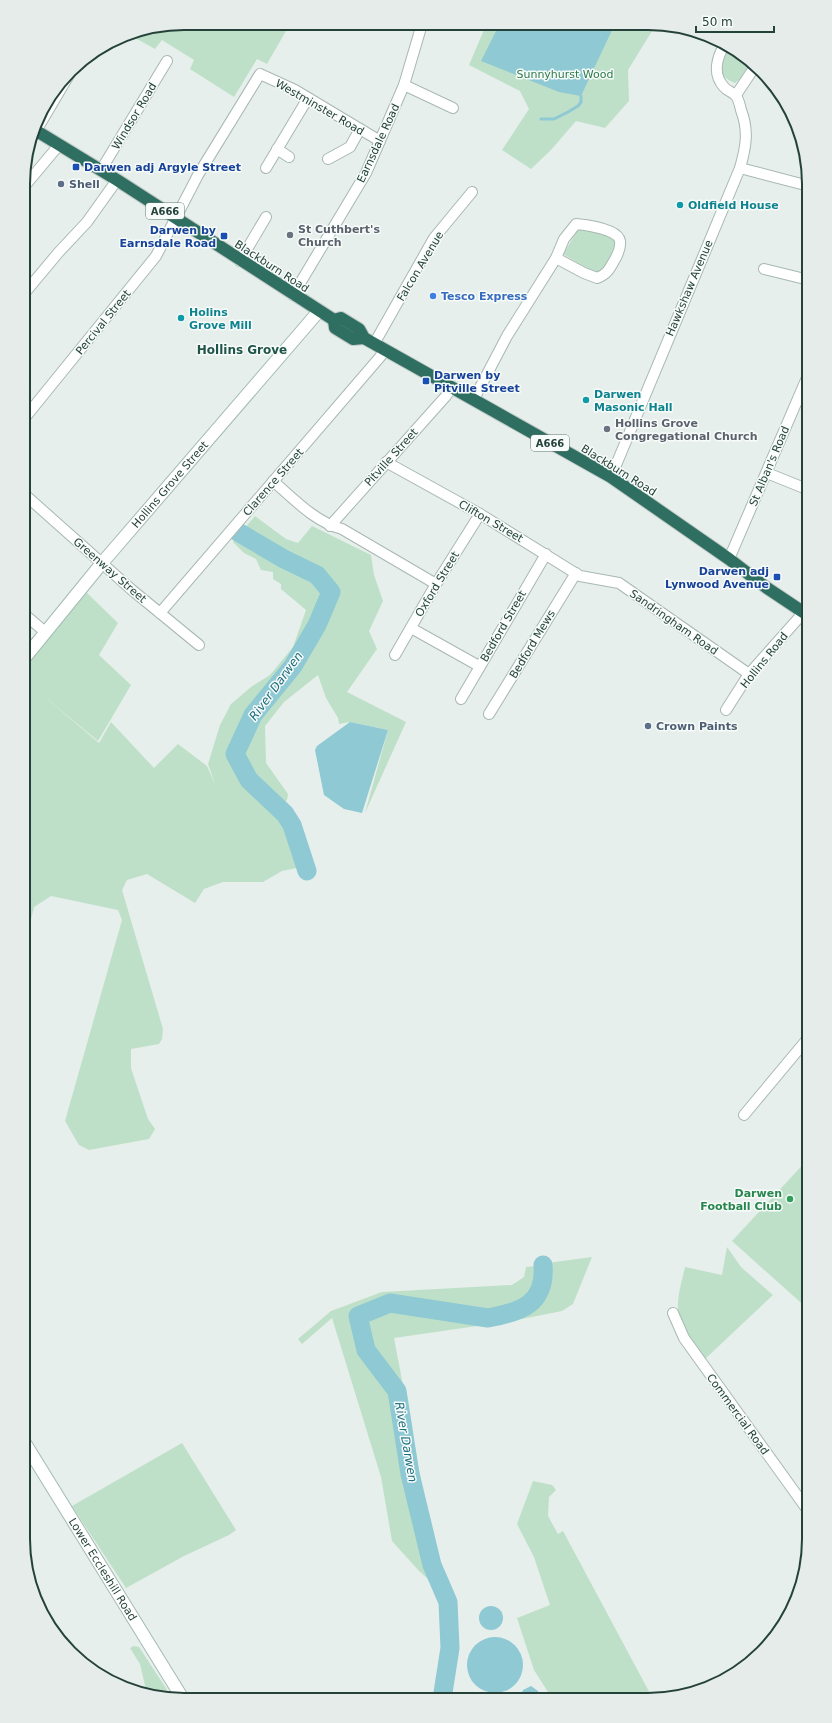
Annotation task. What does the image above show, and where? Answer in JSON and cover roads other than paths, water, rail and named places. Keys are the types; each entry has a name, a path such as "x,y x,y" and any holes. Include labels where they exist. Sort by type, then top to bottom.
{"highway":[{"name":"Blackburn Road","path":"39,132 117,180 319,311 334,320 341,318 359,329 369,341 610,477 802,611"}],"street":[{"name":"Earnsdale Road","path":"293,295 366,173 404,85 420,30"},
{"path":"722,49 716,66 719,79 724,87 736,95 752,71"},
{"name":"Windsor Road","path":"101,170 167,61"},
{"name":"Westminster Road","path":"260,74 308,98 380,141"},
{"name":"Percival Street","path":"30,411 156,256 198,175 240,104 260,74"},
{"path":"404,85 453,108"},
{"name":"Hawkshaw Avenue","path":"610,477 740,168 746,146 746,132 744,119 736,95"},
{"path":"266,168 308,98"},
{"path":"328,160 350,147 360,129"},
{"path":"30,180 59,144"},
{"path":"277,149 289,157"},
{"path":"740,168 802,184"},
{"path":"30,287 58,253 87,222 117,180"},
{"name":"Falcon Avenue","path":"369,341 434,238 472,192"},
{"path":"240,261 266,217"},
{"path":"474,399 507,336 556,258 564,239 576,224 593,226 612,232 619,237 620,241 616,257 608,272 597,278 584,273 556,258"},
{"path":"764,269 802,278"},
{"name":"Hollins Grove Street","path":"30,651 102,563 319,311"},
{"name":"Clarence Street","path":"160,613 386,350"},
{"name":"Pitville Street","path":"330,526 446,396 452,387"},
{"name":"St Alban's Road","path":"729,559 802,390"},
{"name":"Clifton Street","path":"386,462 480,514 580,576 596,578"},
{"path":"767,473 802,487"},
{"path":"273,481 302,506 330,526 342,530 361,540 436,584"},
{"name":"Greenway Street","path":"30,500 199,645"},
{"name":"Oxford Street","path":"395,655 436,584 480,514"},
{"name":"Bedford Street","path":"461,699 546,554"},
{"name":"Bedford Mews","path":"489,714 576,573"},
{"name":"Sandringham Road","path":"596,578 619,583 750,674"},
{"name":"Hollins Road","path":"726,710 750,674 802,618"},
{"path":"30,619 45,632"},
{"path":"411,628 479,666"},
{"path":"744,1115 802,1045"},
{"name":"Commercial Road","path":"673,1313 684,1338 802,1502"},
{"name":"Lower Eccleshill Road","path":"30,1451 179,1693"}],"water":[{"path":"496,30 612,30 581,96 559,92 481,61"},
{"path":"350,722 388,730 362,813 344,809 324,795 315,750 317,746"},
{"path":"491,1606 499,1610 503,1618 499,1626 491,1630 483,1626 479,1618 483,1610"},
{"path":"489,1637 501,1637 511,1641 519,1649 523,1659 523,1671 519,1681 511,1689 501,1693 489,1693 479,1689 471,1681 467,1671 467,1659 471,1649 479,1641"},
{"path":"531,1686 538,1691 538,1693 522,1693 523,1690"}],"waterway":[{"path":"541,119 554,119 568,112 578,106 581,102 581,96"},
{"name":"River Darwen","path":"238,532 284,559 317,575 331,592 317,625 293,666 253,715 235,754 249,780 285,814 292,825 307,871"},
{"name":"River Darwen","path":"443,1693 450,1648 448,1602 432,1565 410,1474 397,1391 366,1350 358,1316 390,1303 488,1318 511,1313 529,1304 536,1297 543,1278 543,1265"}],"place":[{"name":"Darwen adj Argyle Street","path":"76,167"},
{"name":"Shell","path":"61,184"},
{"name":"Oldfield House","path":"680,205"},
{"name":"St Cuthbert's Church","path":"290,235"},
{"name":"Darwen by Earnsdale Road","path":"224,236"},
{"name":"Tesco Express","path":"433,296"},
{"name":"Holins Grove Mill","path":"181,318"},
{"name":"Darwen by Pitville Street","path":"426,381"},
{"name":"Darwen Masonic Hall","path":"586,400"},
{"name":"Hollins Grove Congregational Church","path":"607,429"},
{"name":"Darwen adj Lynwood Avenue","path":"777,577"},
{"name":"Crown Paints","path":"648,726"},
{"name":"Darwen Football Club","path":"790,1199"}],"district":[{"name":"Hollins Grove","path":"242,350"}],"park label":[{"name":"Sunnyhurst Wood","path":"565,74"}]}
